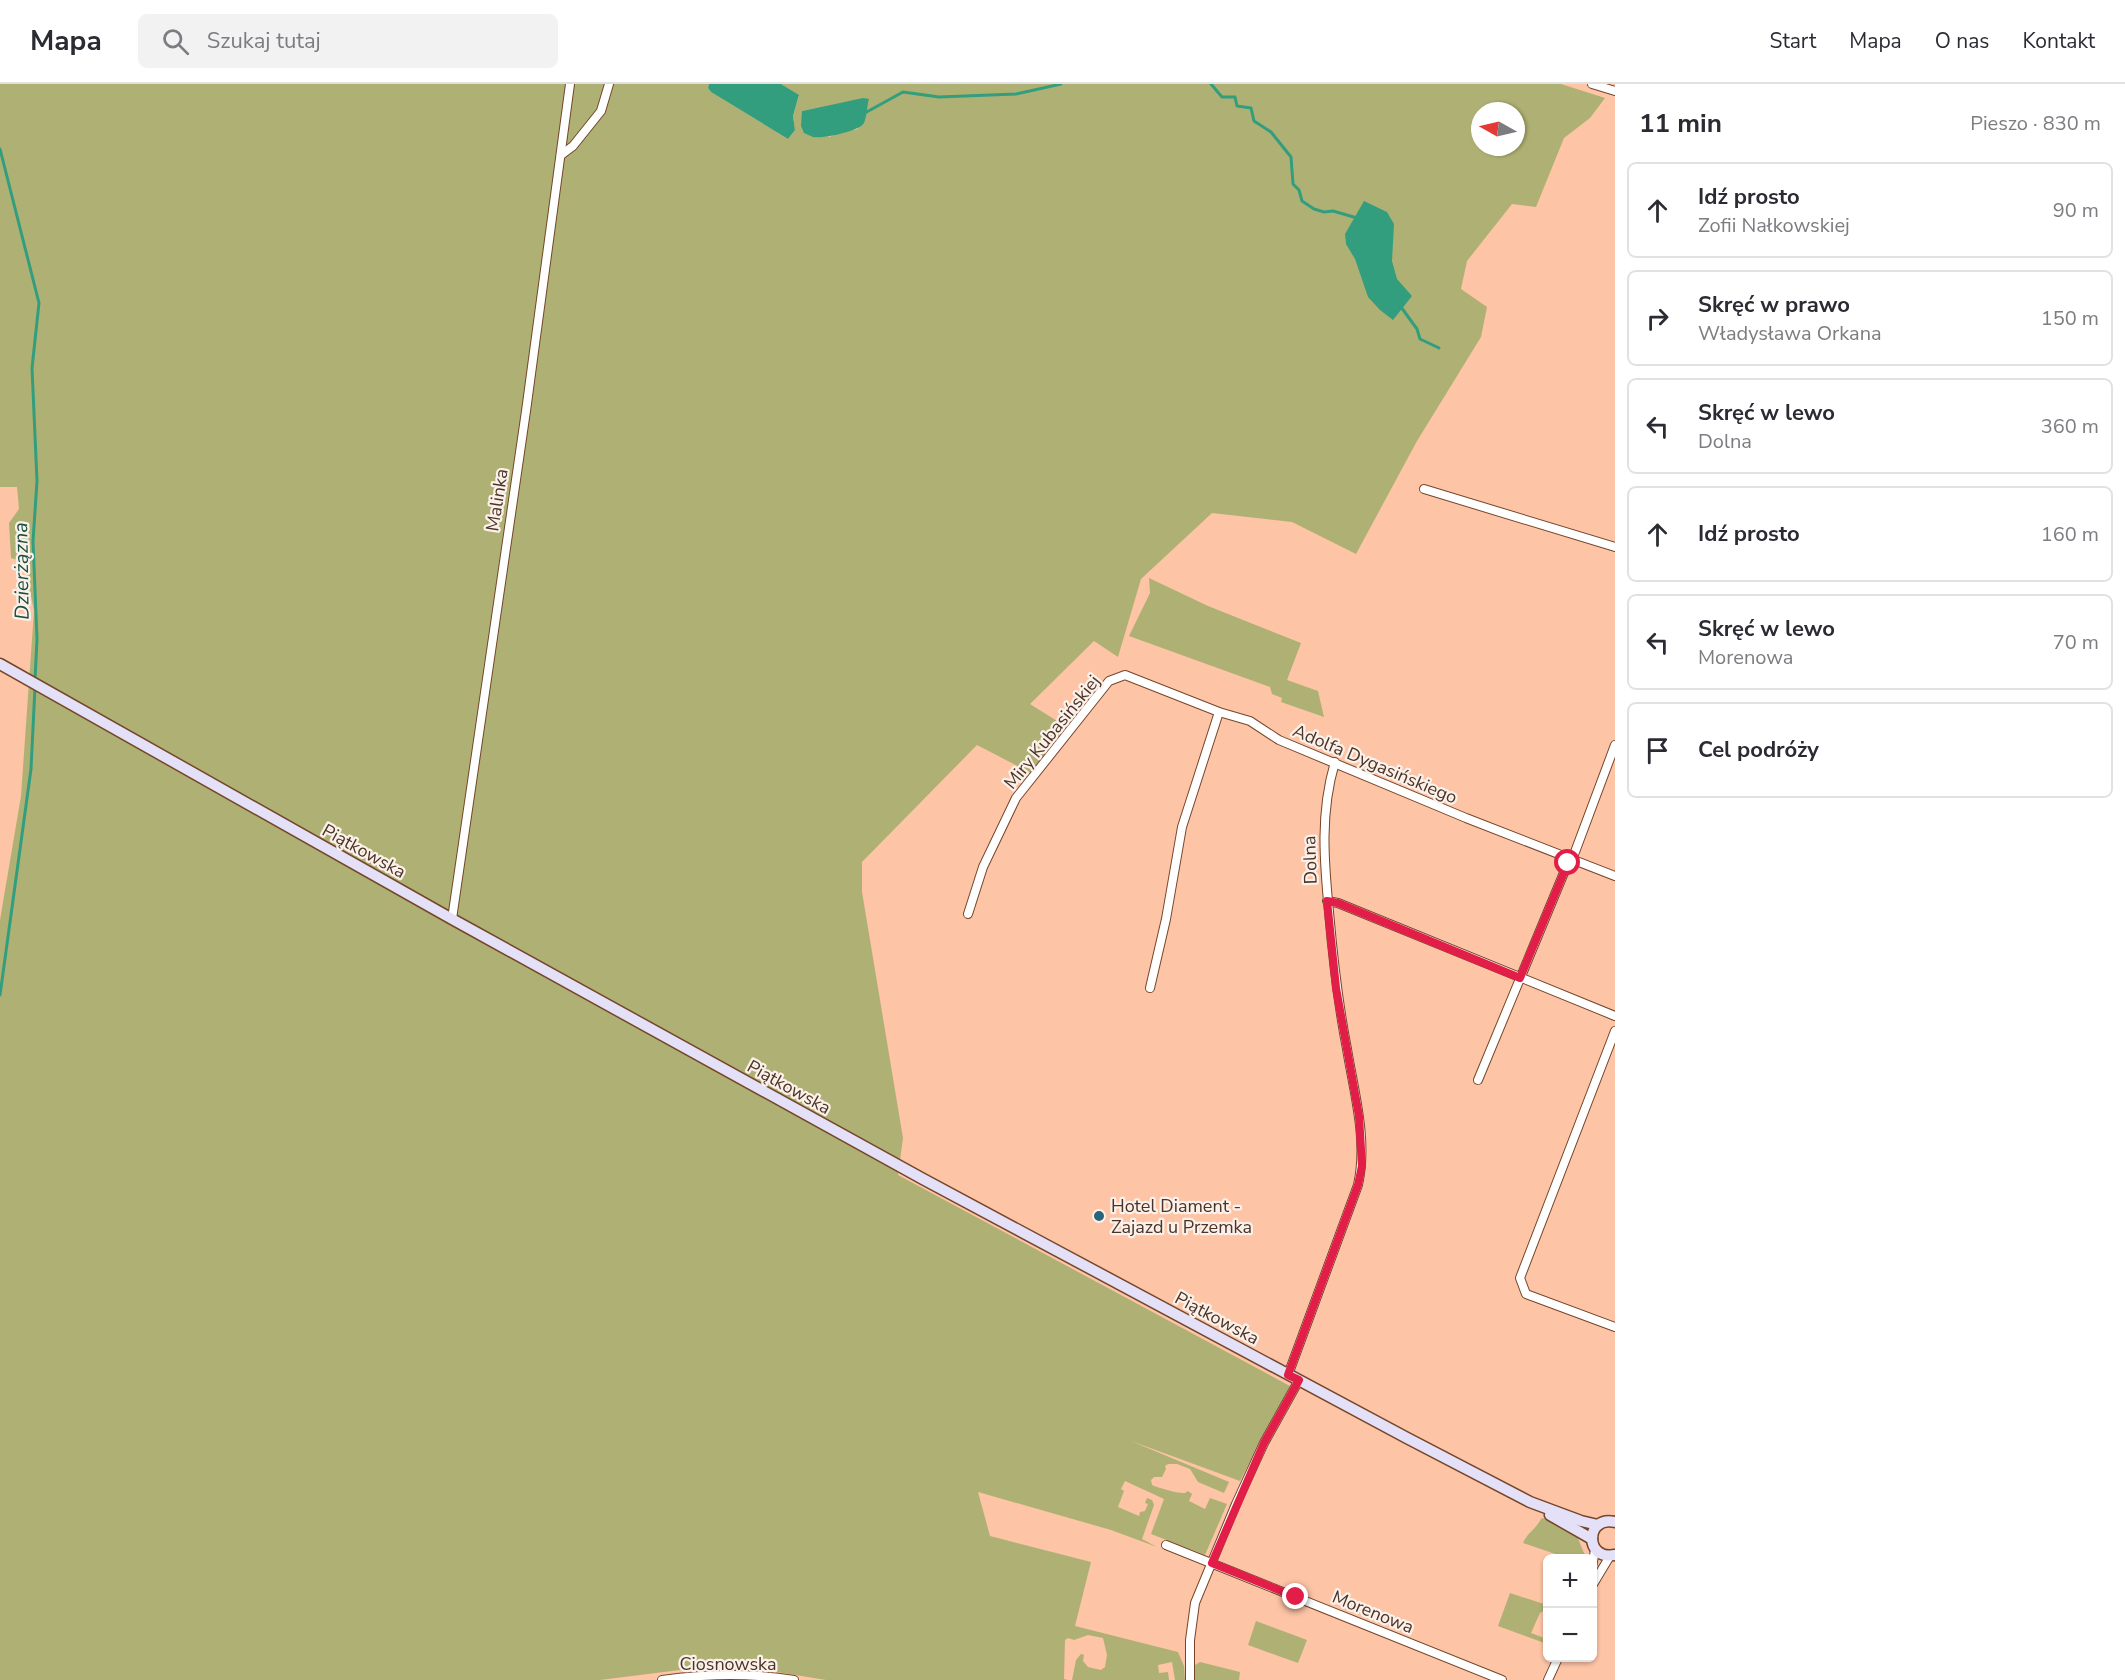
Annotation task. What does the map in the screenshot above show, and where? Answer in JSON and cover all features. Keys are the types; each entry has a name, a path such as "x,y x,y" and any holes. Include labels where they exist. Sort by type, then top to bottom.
{"main road":[{"name":"Piątkowska","path":"0,664 452,920 924,1179 1530,1502 1594,1544 1604,1556 1612,1556"},
{"name":"Piątkowska","path":"1530,1502 1598,1525"},
{"path":"1594,1544 1592,1534 1598,1525 1614,1519"}],"street":[{"name":"Malinka","path":"452,920 570,84"},
{"path":"561,155 573,146 601,111 609,84"},
{"path":"1592,84 1615,91"},
{"path":"1424,489 1615,547"},
{"name":"Adolfa Dygasińskiego","path":"1125,675 1219,712 1250,721 1278,740 1466,818 1615,876"},
{"name":"Miry Kubasińskiej","path":"968,914 983,867 1016,798 1109,681 1125,675"},
{"path":"1150,988 1166,920 1182,827 1219,712"},
{"path":"1478,1080 1570,858 1575,852 1615,745"},
{"name":"Dolna","path":"1190,1680 1190,1640 1195,1604 1294,1378 1358,1185 1362,1166 1359,1116 1336,988 1327,901 1324,820 1327,788 1335,762"},
{"path":"1327,901 1338,903 1615,1016"},
{"path":"1615,1031 1520,1278 1526,1294 1615,1327"},
{"path":"1594,1544 1594,1554"},
{"name":"Morenowa","path":"1166,1545 1502,1680"},
{"path":"1597,1580 1612,1556"},
{"path":"1548,1680 1556,1662"},
{"name":"Ciosnowska","path":"662,1680 696,1676 776,1677 794,1680"}],"shaded area":[{"path":"0,84 709,84 708,88 711,92 788,139 795,130 793,116 799,96 781,84 1561,84 1605,98 1590,118 1564,138 1536,207 1512,204 1467,261 1461,289 1487,307 1481,337 1417,441 1356,554 1292,522 1212,513 1141,579 1118,657 1094,641 1030,704 1065,726 1031,773 977,745 862,862 862,892 903,1138 898,1175 1290,1386 1240,1481 1131,1441 1229,1482 1224,1493 1198,1482 1190,1469 1177,1464 1168,1464 1165,1466 1162,1477 1154,1477 1151,1480 1152,1485 1164,1489 1182,1493 1188,1491 1192,1494 1189,1501 1205,1509 1210,1498 1227,1504 1205,1555 1151,1534 1164,1499 1125,1481 1118,1507 1139,1516 1140,1512 1145,1511 1148,1504 1145,1503 1147,1498 1152,1500 1154,1505 1142,1539 1157,1547 1111,1530 978,1492 990,1536 1091,1562 1075,1626 1178,1652 1184,1666 1185,1680 1175,1680 1172,1662 1158,1665 1159,1673 1168,1672 1169,1680 1072,1680 1076,1660 1081,1654 1084,1655 1083,1661 1088,1667 1101,1670 1105,1667 1107,1655 1103,1638 1088,1635 1074,1640 1068,1638 1065,1640 1064,1679 1068,1680 826,1680 777,1672 696,1668 600,1680 0,1680 0,920 21,796 34,611 24,562 11,558 9,523 19,509 17,487 0,487","holes":["850,101 858,129 829,137 802,111"]},
{"path":"709,84 781,84 799,95 793,116 795,130 788,139 711,92 708,88"},
{"path":"863,98 869,99 865,120 856,129 825,137 813,137 804,133 801,126 802,111"},
{"path":"1364,201 1387,212 1394,224 1392,261 1397,279 1412,296 1393,320 1368,297 1355,259 1346,244 1345,234"},
{"path":"1149,578 1208,606 1301,643 1287,680 1318,691 1324,717 1281,702 1282,698 1272,694 1270,687 1129,636 1150,593"},
{"path":"1541,1519 1577,1536 1584,1554 1555,1554 1523,1543"},
{"path":"1510,1593 1543,1604 1543,1611 1531,1633 1543,1638 1543,1643 1498,1626"},
{"path":"1256,1621 1307,1640 1298,1663 1248,1645"},
{"path":"1200,1662 1240,1672 1239,1680 1194,1680 1192,1667"}],"waterway":[{"name":"Malinka","path":"863,114 903,92 939,97 1016,94 1061,84"},
{"name":"Malinka","path":"1211,84 1222,97 1235,97 1237,106 1251,108 1254,121 1271,132 1291,157 1293,184 1299,190 1302,201 1314,209 1324,212 1333,211 1357,218"},
{"name":"Dzierżązna","path":"0,149 39,303 32,368 37,481 33,541 37,639 35,680"},
{"name":"Malinka","path":"1401,307 1417,329 1420,339 1439,348"},
{"name":"Dzierżązna","path":"0,995 31,769 35,687"}],"place":[{"name":"Hotel Diament - Zajazd u Przemka","path":"1099,1216"}],"route":[{"path":"1296,1597 1212,1563 1264,1443 1299,1380 1288,1375 1358,1185 1362,1166 1359,1116 1336,988 1327,901 1338,903 1520,978 1568,863"}]}
